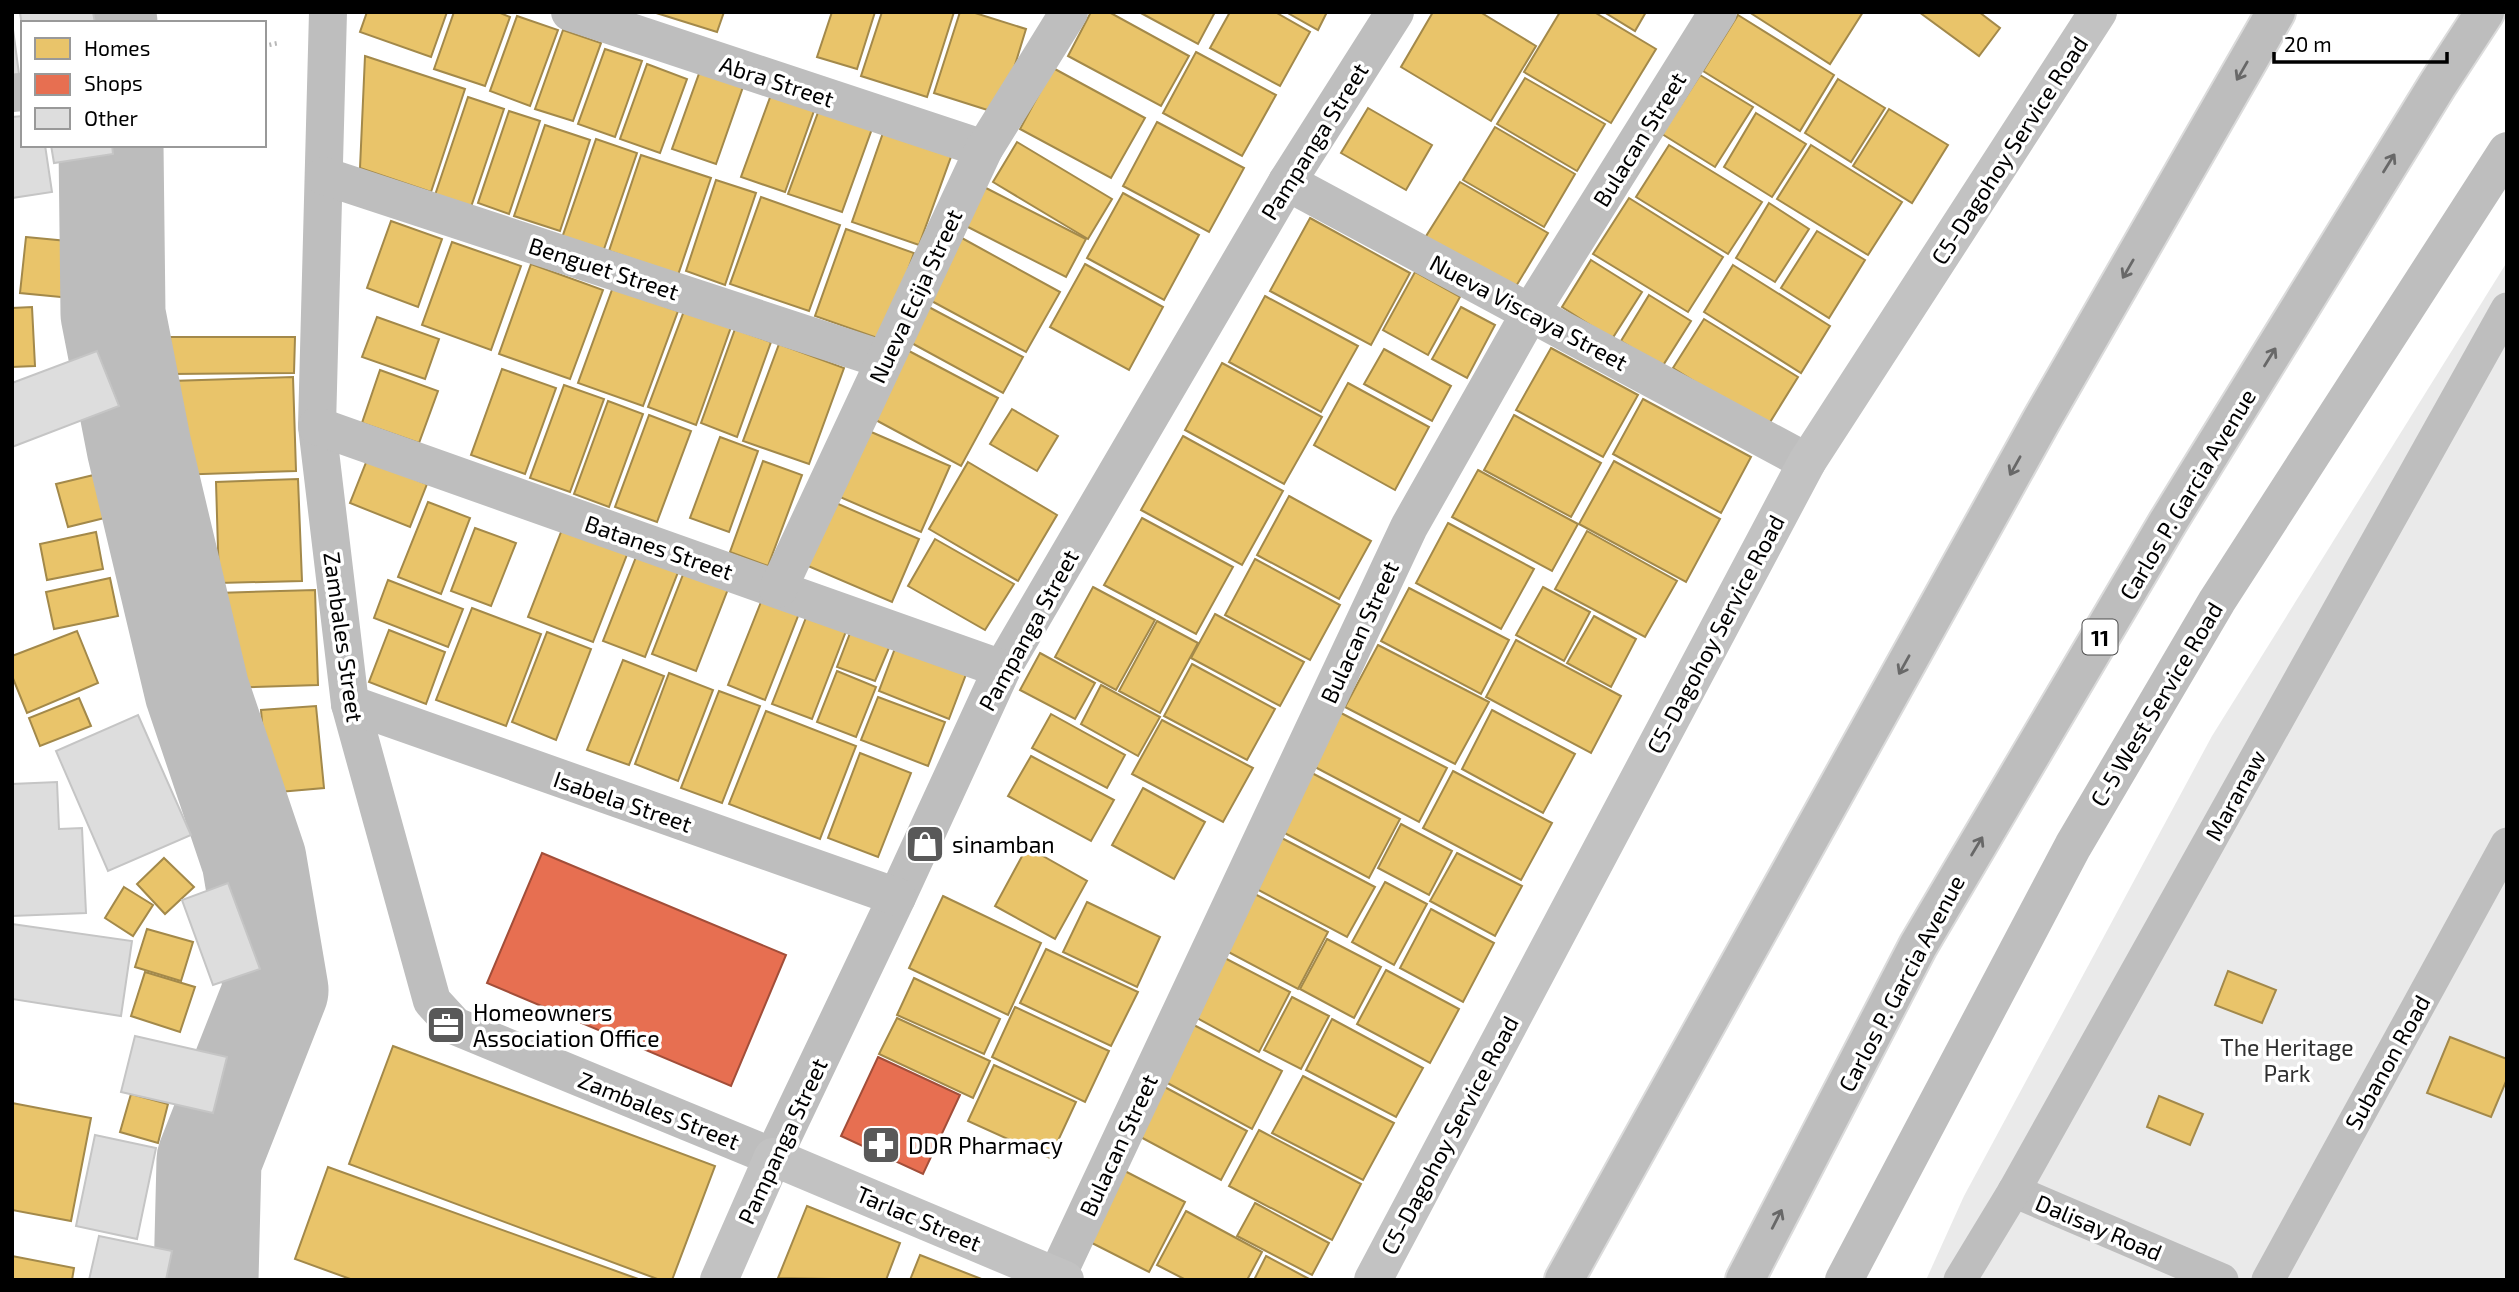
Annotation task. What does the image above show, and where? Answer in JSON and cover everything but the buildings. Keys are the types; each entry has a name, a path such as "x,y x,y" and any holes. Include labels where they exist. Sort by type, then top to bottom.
{"main road":[{"name":"C5-Dagohoy Service Road","path":"1373,1280 1807,462 2098,12"},
{"path":"1564,1280 2034,433 2276,12"},
{"name":"Carlos P. Garcia Avenue","path":"1745,1280 1918,946 2168,522 2485,12"},
{"name":"Tarlac Street","path":"772,1157 1059,1279"},
{"name":"Pampanga Street","path":"719,1280 772,1157"}],"street":[{"name":"Zambales Street","path":"328,12 317,426 350,704 432,1001 455,1026 772,1157"},
{"name":"Abra Street","path":"570,12 984,149"},
{"name":"Nueva Ecija Street","path":"778,589 984,149 1069,12"},
{"name":"Pampanga Street","path":"772,1157 897,897 1002,668 1287,182 1395,12"},
{"name":"Bulacan Street","path":"1059,1279 1409,527 1530,313 1718,12"},
{"name":"C-5 West Service Road","path":"1844,1280 2086,823 2217,601 2507,151"},
{"name":"Benguet Street","path":"324,176 884,360"},
{"name":"Nueva Viscaya Street","path":"1287,182 1807,462"},
{"name":"Batanes Street","path":"317,426 1002,668"},
{"name":"Isabela Street","path":"350,704 897,897"}],"lane":[{"name":"Maranaw","path":"1960,1280 2014,1191 2507,309"},
{"name":"Subanon Road","path":"2268,1280 2507,844"},
{"name":"Dalisay Road","path":"2014,1191 2222,1280"}],"green space":[{"name":"The Heritage Park","path":"2507,262 2507,1280 1926,1280 1964,1196 2212,736"}],"waterway":[{"path":"103,12 105,21"},
{"path":"111,147 113,314 139,447 197,691 254,860 276,990 209,1160 206,1280"}],"place":[{"name":"sinamban","path":"925,844"},
{"name":"Homeowners Association Office","path":"446,1025"},
{"name":"DDR Pharmacy","path":"881,1145"}]}
